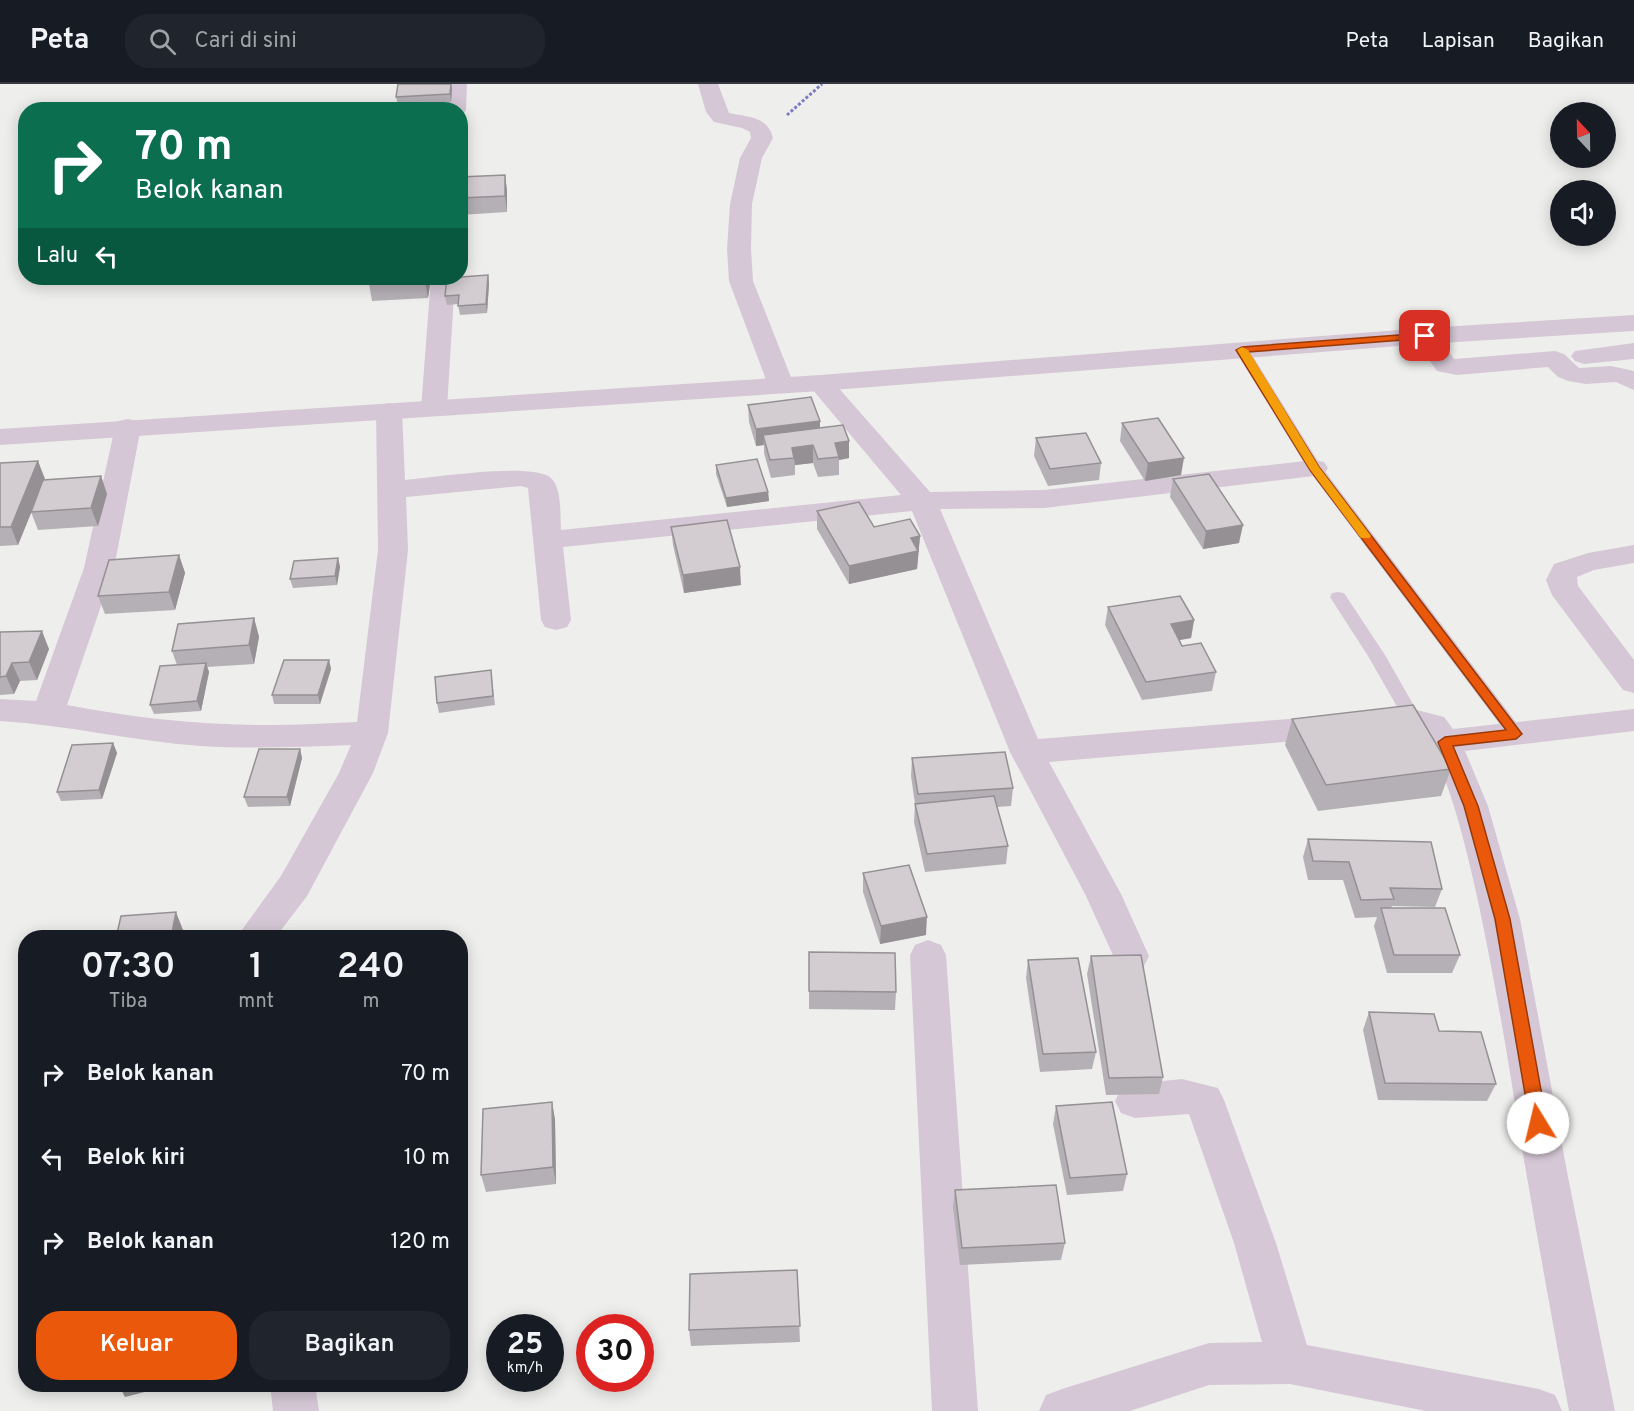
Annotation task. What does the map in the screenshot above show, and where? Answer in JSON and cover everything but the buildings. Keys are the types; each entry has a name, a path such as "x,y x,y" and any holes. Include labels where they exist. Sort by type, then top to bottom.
{"street":[{"path":"457,102 458,84"},
{"path":"708,84 713,109 717,115 730,122 753,125 760,129 762,138 751,158 741,204 739,249 741,281 781,385"},
{"path":"434,408 443,285"},
{"path":"0,437 820,383 1425,336 1634,323"},
{"path":"1491,332 1514,362"},
{"path":"1425,336 1446,366 1457,367 1634,351"},
{"path":"1555,359 1567,372 1578,375 1618,373 1628,376 1634,382"},
{"path":"820,383 922,501 950,563 1027,752 1103,894 1131,956"},
{"path":"260,930 294,886 356,773 372,733 393,550 389,411"},
{"path":"48,713 99,568 129,427"},
{"path":"548,540 922,501 1044,499 1314,468"},
{"path":"392,490 521,478 536,480 542,485 556,620"},
{"path":"1634,554 1588,562 1564,571 1561,580 1563,588 1634,682"},
{"path":"0,710 48,713 106,724 199,735 269,736 372,733"},
{"path":"1027,752 1413,720 1432,725 1445,742 1471,806 1502,919 1548,1182 1593,1411"},
{"path":"1445,742 1634,720"},
{"path":"928,955 955,1411"},
{"path":"1135,1101 1182,1096 1204,1100 1255,1243 1290,1363"},
{"path":"1062,1411 1209,1364 1290,1363 1539,1411"},
{"path":"294,1392 296,1411"}],"lane":[{"path":"1242,350 1314,468 1516,734"},
{"path":"1338,597 1376,655 1413,720"}],"path":[{"path":"762,138 822,84"}],"slow traffic":[{"path":"1242,350 1314,468 1365,536"}],"route":[{"path":"1425,336 1242,350 1314,468 1516,734 1445,742 1471,806 1502,919 1538,1123"}]}
